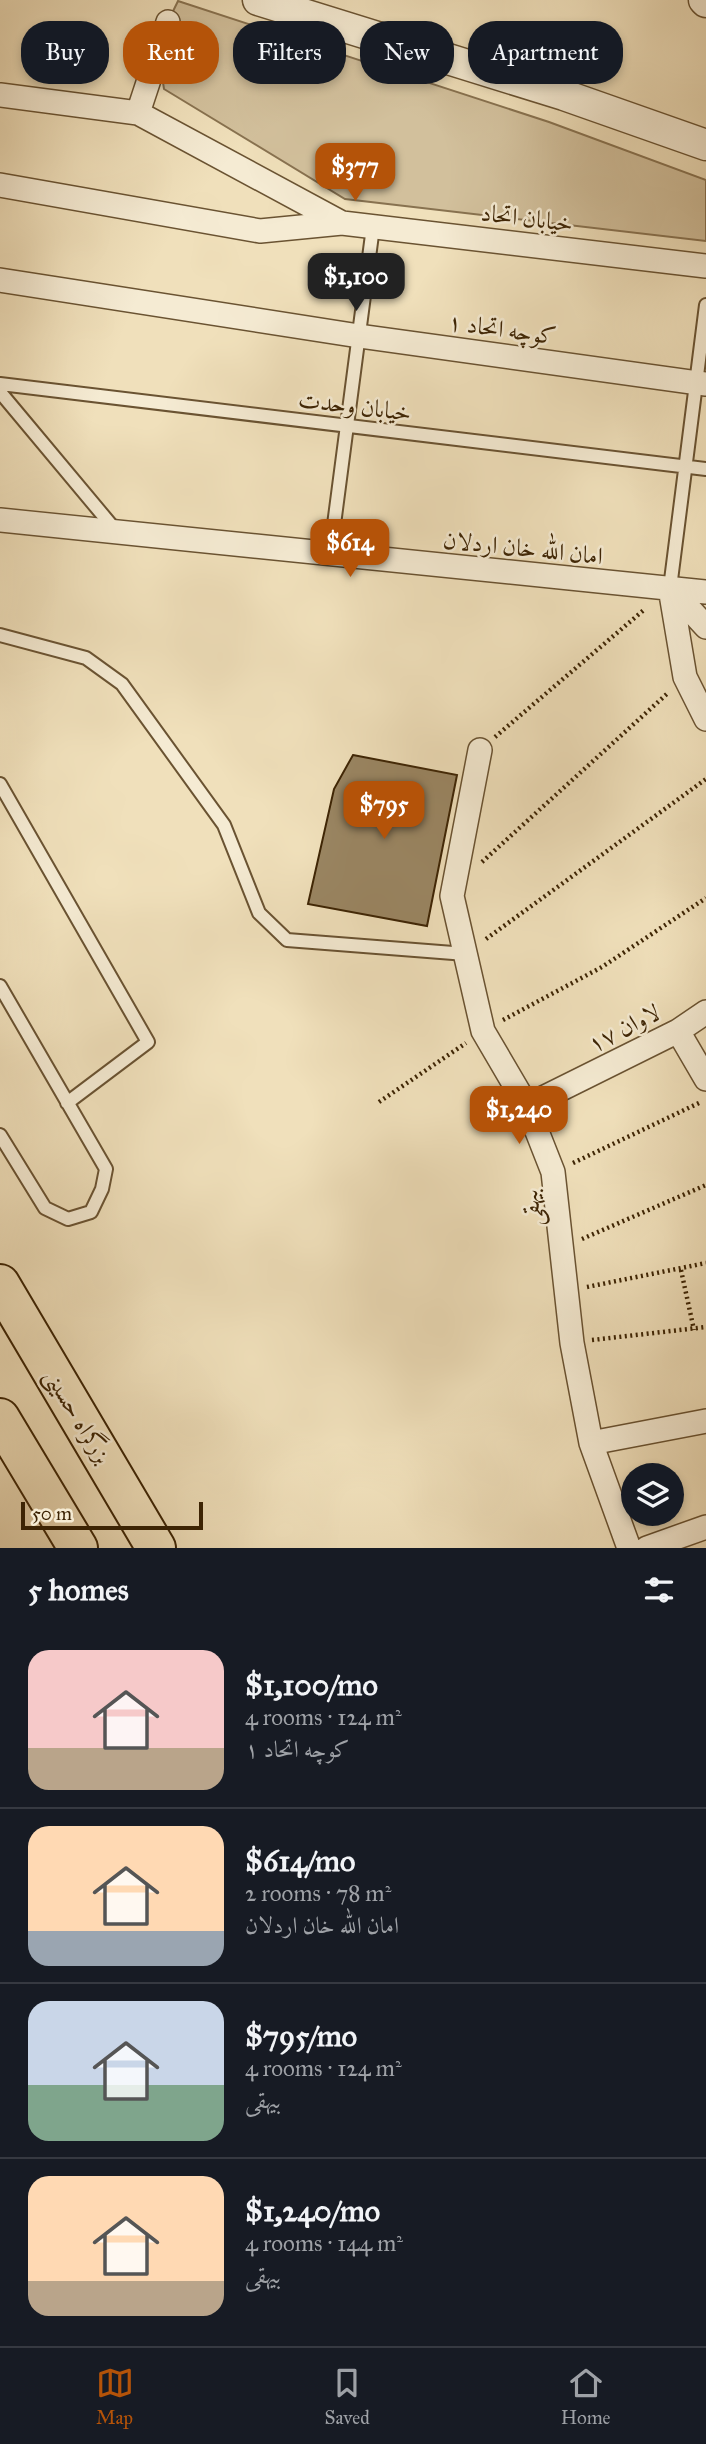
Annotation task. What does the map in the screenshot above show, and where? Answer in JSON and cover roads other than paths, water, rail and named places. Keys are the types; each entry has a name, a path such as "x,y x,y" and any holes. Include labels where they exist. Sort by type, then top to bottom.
{"highway":[{"name":"بزرگراه حسینی","path":"0,1284 156,1548"},
{"path":"0,1418 78,1548"}],"street":[{"path":"258,0 564,95 706,145"},
{"path":"0,95 138,113 148,84"},
{"name":"خیابان اتحاد","path":"138,113 342,223"},
{"name":"خیابان اتحاد","path":"0,185 260,231 342,223 706,265"},
{"name":"کوچه اتحاد ۱","path":"0,280 359,335 700,383"},
{"name":"امان الله خان اردلان","path":"0,520 706,592"},
{"path":"670,588 706,627"},
{"path":"670,588 685,677 706,719"},
{"name":"بیهقی","path":"480,750 452,896 483,1031 527,1106 553,1172 572,1343 591,1443 629,1548"},
{"name":"لاوان ۱۷","path":"527,1106 678,1031 706,1012"},
{"path":"678,1031 706,1079"},
{"path":"591,1443 706,1421"},
{"path":"648,1548 706,1527"}],"lane":[{"path":"330,555 373,227"},
{"path":"670,588 684,466 700,383 706,304"},
{"name":"خیابان وحدت","path":"0,384 706,468"},
{"path":"0,392 117,533"},
{"path":"0,635 86,658 122,684 224,825 259,913 287,940 466,954"},
{"path":"0,784 148,1042 67,1102"},
{"path":"0,986 106,1169 102,1189 91,1212 68,1219 45,1208 0,1135"}]}
